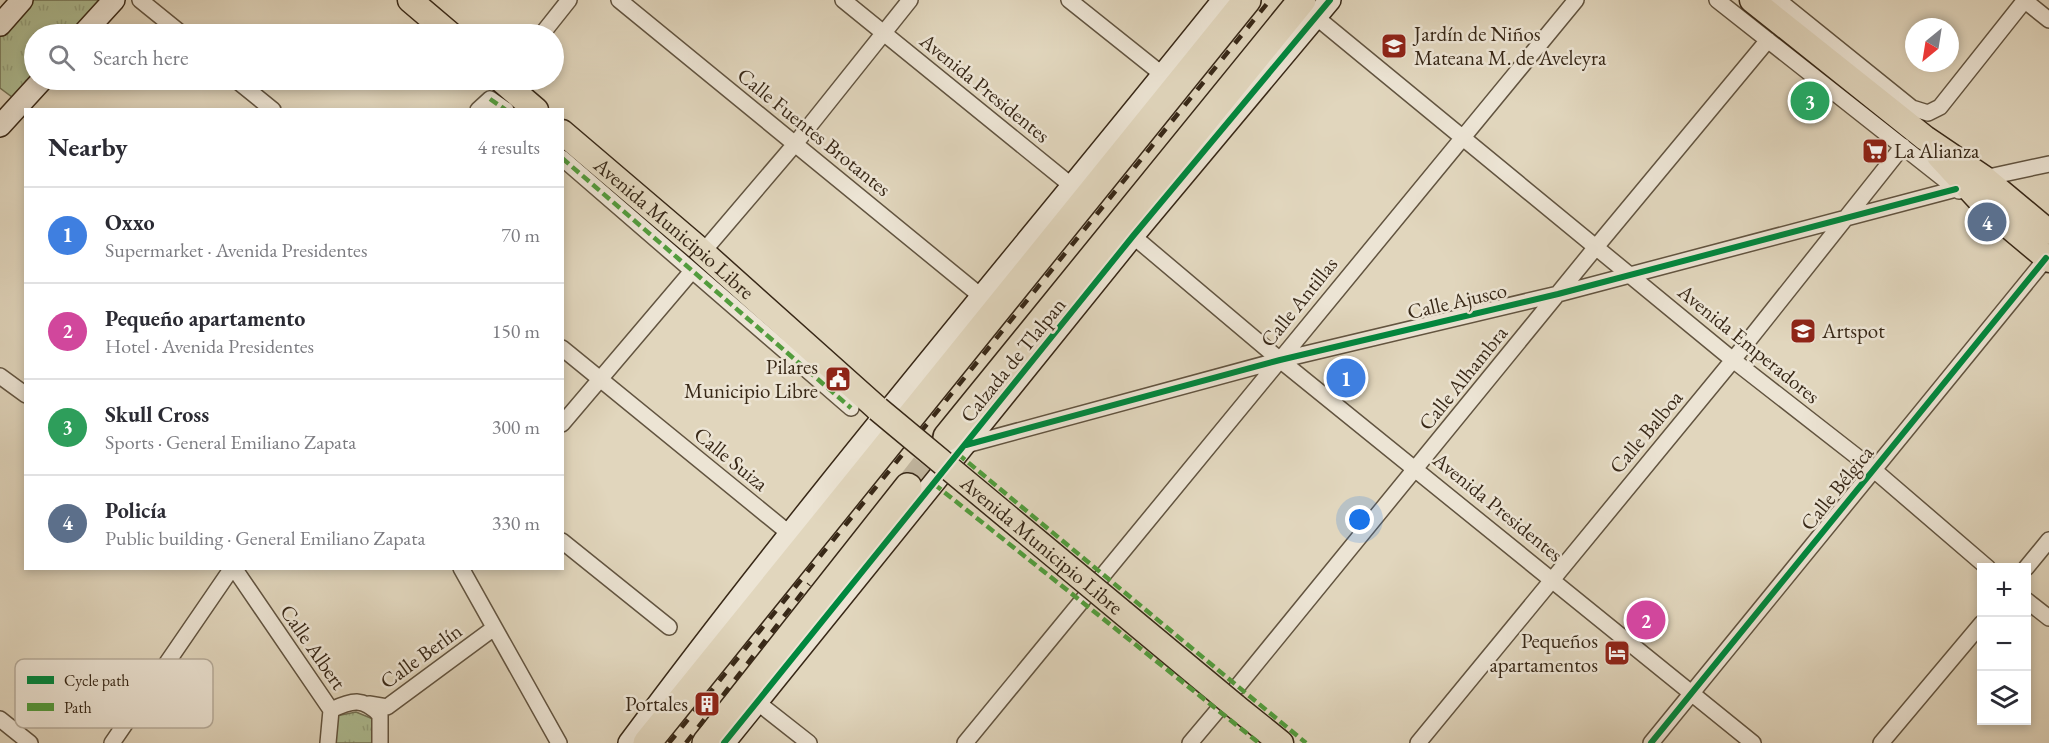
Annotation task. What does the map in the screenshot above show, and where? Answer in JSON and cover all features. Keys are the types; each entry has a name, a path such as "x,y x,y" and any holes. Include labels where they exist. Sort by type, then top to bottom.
{"highway":[{"path":"648,743 1248,0"},
{"name":"Calzada de Tlalpan","path":"956,441 1309,8"},
{"path":"706,743 908,487"}],"main road":[{"path":"0,25 22,0"},
{"path":"92,24 114,0"},
{"path":"410,0 438,24"},
{"path":"629,743 697,651 790,534 1223,0"},
{"name":"Calzada de Tlalpan","path":"724,743 956,441 1133,236 1309,8 1330,0"},
{"path":"1752,0 1846,75 1914,142 1988,209 2048,258"},
{"path":"29,105 37,90"},
{"path":"490,96 529,108"},
{"path":"0,126 24,109"},
{"name":"Avenida Municipio Libre","path":"564,134 878,409 1281,743"},
{"path":"1914,142 1984,178 2049,232"}],"street":[{"path":"140,0 170,24"},
{"path":"550,24 569,0"},
{"name":"Calle Fuentes Brotantes","path":"619,0 982,297"},
{"name":"Avenida Presidentes","path":"843,0 1072,186"},
{"path":"708,246 795,144 910,0"},
{"path":"1069,0 1163,75"},
{"name":"Calle Antillas","path":"965,743 1462,135 1576,0"},
{"path":"1717,0 1768,40 1914,142 1956,189 1988,209"},
{"path":"1789,3 1912,108 1928,113 1940,107 2025,0 2049,20"},
{"name":"Avenida Emperadores","path":"1309,8 1733,360 1874,470 1983,563"},
{"name":"Calle Alhambra","path":"1190,743 1230,701 1596,247 1768,40"},
{"path":"248,90 271,108"},
{"path":"490,96 504,108"},
{"name":"Calle Balboa","path":"1418,743 1733,360 1846,218 1914,142"},
{"name":"Avenida Municipio Libre","path":"564,160 851,408"},
{"path":"1984,178 2049,164"},
{"name":"Calle Ajusco","path":"956,441 1280,360 1558,294 1956,189"},
{"name":"Avenida Presidentes","path":"1133,236 1280,360 1417,468 1753,743"},
{"name":"Calle Bélgica","path":"1651,743 2048,258"},
{"path":"564,422 692,271"},
{"name":"Calle Suiza","path":"564,350 790,534"},
{"path":"0,376 24,394"},
{"path":"2030,563 2049,540"},
{"path":"564,543 669,627"},
{"path":"170,659 232,570"},
{"name":"Calle Albert","path":"234,570 331,710 350,702 369,704 380,715 380,743"},
{"path":"462,570 559,743"},
{"path":"2031,604 2049,618"},
{"name":"Calle Berlín","path":"369,704 387,707 494,628"},
{"path":"1881,743 1977,629"},
{"path":"757,702 809,743"},
{"path":"328,743 331,710"},
{"path":"0,719 30,743"},
{"path":"112,743 122,728"}],"green space":[{"path":"33,0 113,0 92,24 24,24 24,90 28,90 20,103 0,88 0,37"},
{"path":"356,712 373,719 373,743 334,743 336,716"}],"tunnel":[{"path":"908,487 947,437"}],"railway":[{"path":"669,743 1270,0"},
{"path":"686,743 809,584"}],"marked path":[{"path":"490,99 503,108"},
{"path":"564,160 851,408"},
{"path":"958,454 1306,743"},
{"path":"934,484 1259,743"}],"cycle path":[{"path":"724,743 1133,236 1330,0"},
{"path":"966,445 1280,360 1558,294 1956,189"},
{"path":"1651,743 2046,258"}],"place":[{"name":"Jardín de Niños Mateana M. de Aveleyra","path":"1394,46"},
{"name":"Skull Cross","path":"1810,101"},
{"name":"La Alianza","path":"1875,151"},
{"name":"Policía","path":"1987,222"},
{"name":"Artspot","path":"1803,331"},
{"name":"Oxxo","path":"1346,378"},
{"name":"Pilares Municipio Libre","path":"838,379"},
{"name":"Pequeño apartamento","path":"1646,620"},
{"name":"Pequeños apartamentos","path":"1617,653"},
{"name":"Portales","path":"707,704"}]}
